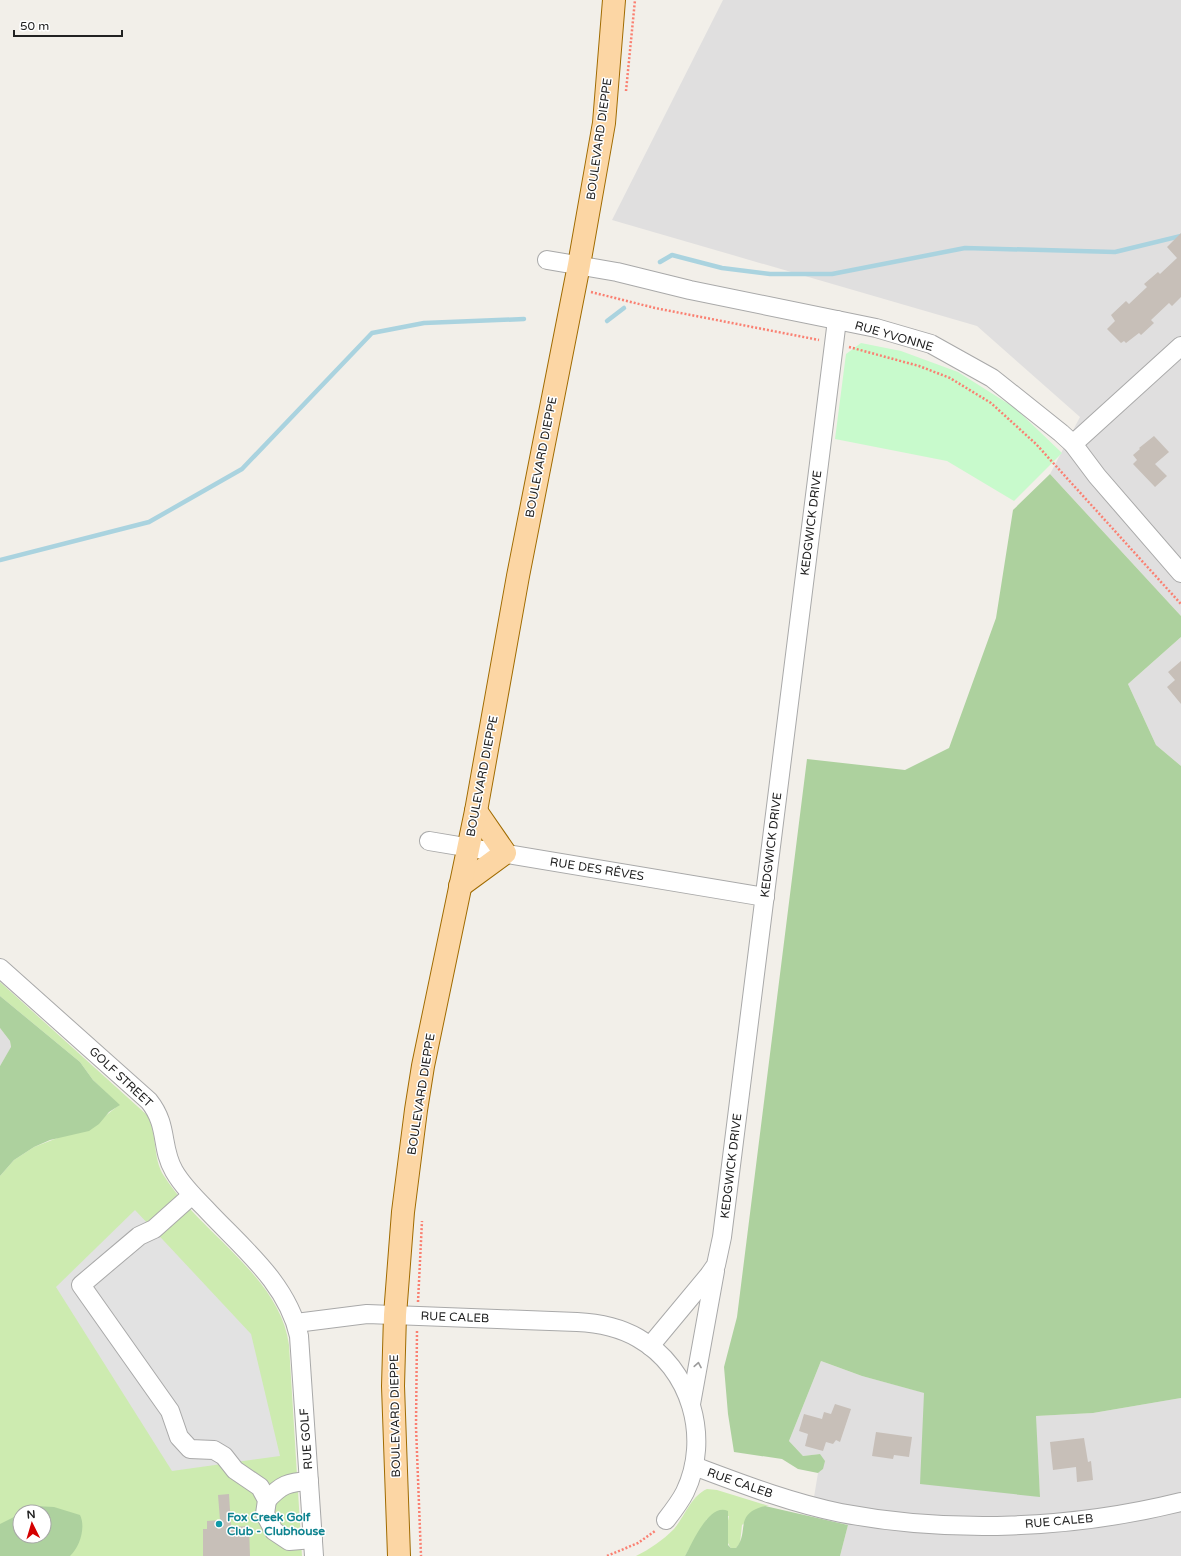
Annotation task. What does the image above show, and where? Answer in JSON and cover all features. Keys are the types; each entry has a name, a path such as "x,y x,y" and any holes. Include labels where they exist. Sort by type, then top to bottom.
{"main road":[{"name":"BOULEVARD DIEPPE","path":"399,1556 392,1386 395,1315 404,1212 416,1110 423,1066 476,811 518,576 579,265 604,123 614,0"},
{"path":"460,886 505,853 476,811"}],"street":[{"name":"RUE YVONNE","path":"547,260 617,272 698,292 876,328 931,344 992,378 1073,444 1097,476 1181,573"},
{"name":"KEDGWICK DRIVE","path":"650,1346 694,1296 716,1265 725,1219 837,320"},
{"path":"1073,444 1181,346"},
{"name":"RUE DES RÊVES","path":"429,841 765,896"},
{"name":"GOLF STREET","path":"0,968 149,1101 160,1118 167,1154 174,1171 192,1195 268,1274 285,1297 296,1323"},
{"path":"192,1195 154,1229 139,1236 81,1285 170,1411 182,1441 190,1449 214,1450 224,1456 235,1470 260,1487 267,1500"},
{"path":"691,1404 716,1265"},
{"name":"RUE CALEB","path":"296,1323 359,1314 594,1323 627,1332 650,1346 676,1374 691,1404 696,1437 694,1466 776,1495 817,1507 841,1512 909,1522 999,1525 1070,1521 1147,1510 1181,1502"},
{"name":"RUE GOLF","path":"296,1323 300,1350 313,1548"},
{"path":"666,1520 685,1492 694,1466"},
{"path":"309,1481 292,1482 278,1488 267,1500 265,1514 274,1531 289,1541 313,1548"}],"path":[{"path":"590,292 655,308 834,343 919,366 950,378 991,402 1036,444 1181,604"},
{"path":"418,1301 422,1218"},
{"path":"417,1329 416,1427 422,1556"},
{"path":"607,1556 638,1543 650,1536 666,1520"}],"shaded area":[{"path":"723,0 1181,0 1181,616 1050,474 1080,417 977,326 612,220"},
{"path":"1181,637 1181,766 1156,745 1128,684"},
{"path":"0,1028 10,1041 11,1048 0,1066"},
{"path":"135,1210 251,1334 280,1456 172,1471 56,1287"},
{"path":"821,1361 862,1376 925,1393 1040,1497 1035,1416 1093,1413 1181,1398 1181,1556 840,1556 848,1525 811,1515 818,1473 823,1469 820,1454 803,1456 789,1441"}],"green space":[{"path":"861,343 901,351 958,372 1015,408 1062,453 1014,501 947,461 835,439 846,354"},
{"path":"1050,474 1181,616 1181,637 1128,684 1156,745 1181,766 1181,1398 1093,1413 1036,1416 1040,1497 920,1484 924,1393 862,1376 821,1361 789,1441 803,1456 820,1454 825,1461 823,1469 818,1473 798,1469 782,1459 734,1452 728,1414 724,1367 737,1317 807,759 905,770 949,748 996,618 1013,510"},
{"path":"0,982 147,1115 153,1130 160,1169 164,1176 179,1197 197,1217 255,1276 271,1298 283,1320 289,1345 302,1556 0,1556 0,1176 14,1160 34,1147 104,1117 119,1105 93,1080 80,1062 0,996"},
{"path":"0,996 80,1062 93,1080 120,1105 109,1112 99,1124 89,1131 50,1140 34,1147 14,1160 0,1176 0,1066 11,1047 10,1041 0,1028"},
{"path":"707,1489 717,1490 769,1506 765,1506 742,1525 740,1543 736,1548 731,1548 727,1541 727,1524 729,1516 707,1519 685,1556 636,1556 656,1544 670,1533 678,1524 692,1501 701,1492"},
{"path":"765,1506 848,1525 840,1556 685,1556 702,1526 714,1513 721,1510 728,1511 728,1545 731,1548 736,1548 742,1536 745,1519 755,1509"},
{"path":"52,1507 54,1507 80,1515 82,1520 82,1531 77,1547 70,1556 0,1556 0,1524 12,1518 12,1544 52,1544"}],"building":[{"path":"1181,233 1181,297 1172,306 1169,303 1151,320 1154,323 1141,335 1139,333 1126,343 1124,341 1121,343 1107,329 1115,321 1111,315 1126,301 1129,304 1147,287 1144,284 1158,272 1160,274 1177,258 1167,247"},
{"path":"1154,436 1169,452 1155,464 1167,476 1155,487 1133,464 1137,460 1133,455"},
{"path":"1181,661 1181,704 1167,687 1175,680 1168,672"},
{"path":"835,1404 851,1409 840,1442 836,1440 833,1444 826,1442 823,1451 805,1446 808,1434 799,1431 804,1414 822,1419 824,1412 831,1414"},
{"path":"876,1432 912,1437 909,1457 894,1455 893,1459 872,1456"},
{"path":"1084,1438 1088,1462 1091,1461 1093,1480 1077,1482 1076,1467 1053,1470 1050,1442"},
{"name":"Fox Creek Golf Club - Clubhouse","path":"229,1494 231,1527 249,1526 250,1556 203,1556 203,1529 207,1529 207,1521 220,1520 218,1495"}],"waterway":[{"path":"660,262 672,255 722,268 770,274 832,274 965,248 1115,252 1181,236"},
{"path":"607,321 624,308"},
{"path":"0,560 149,522 242,469 372,333 424,323 524,319"}],"place":[{"name":"Fox Creek Golf Club - Clubhouse","path":"219,1524"}]}
